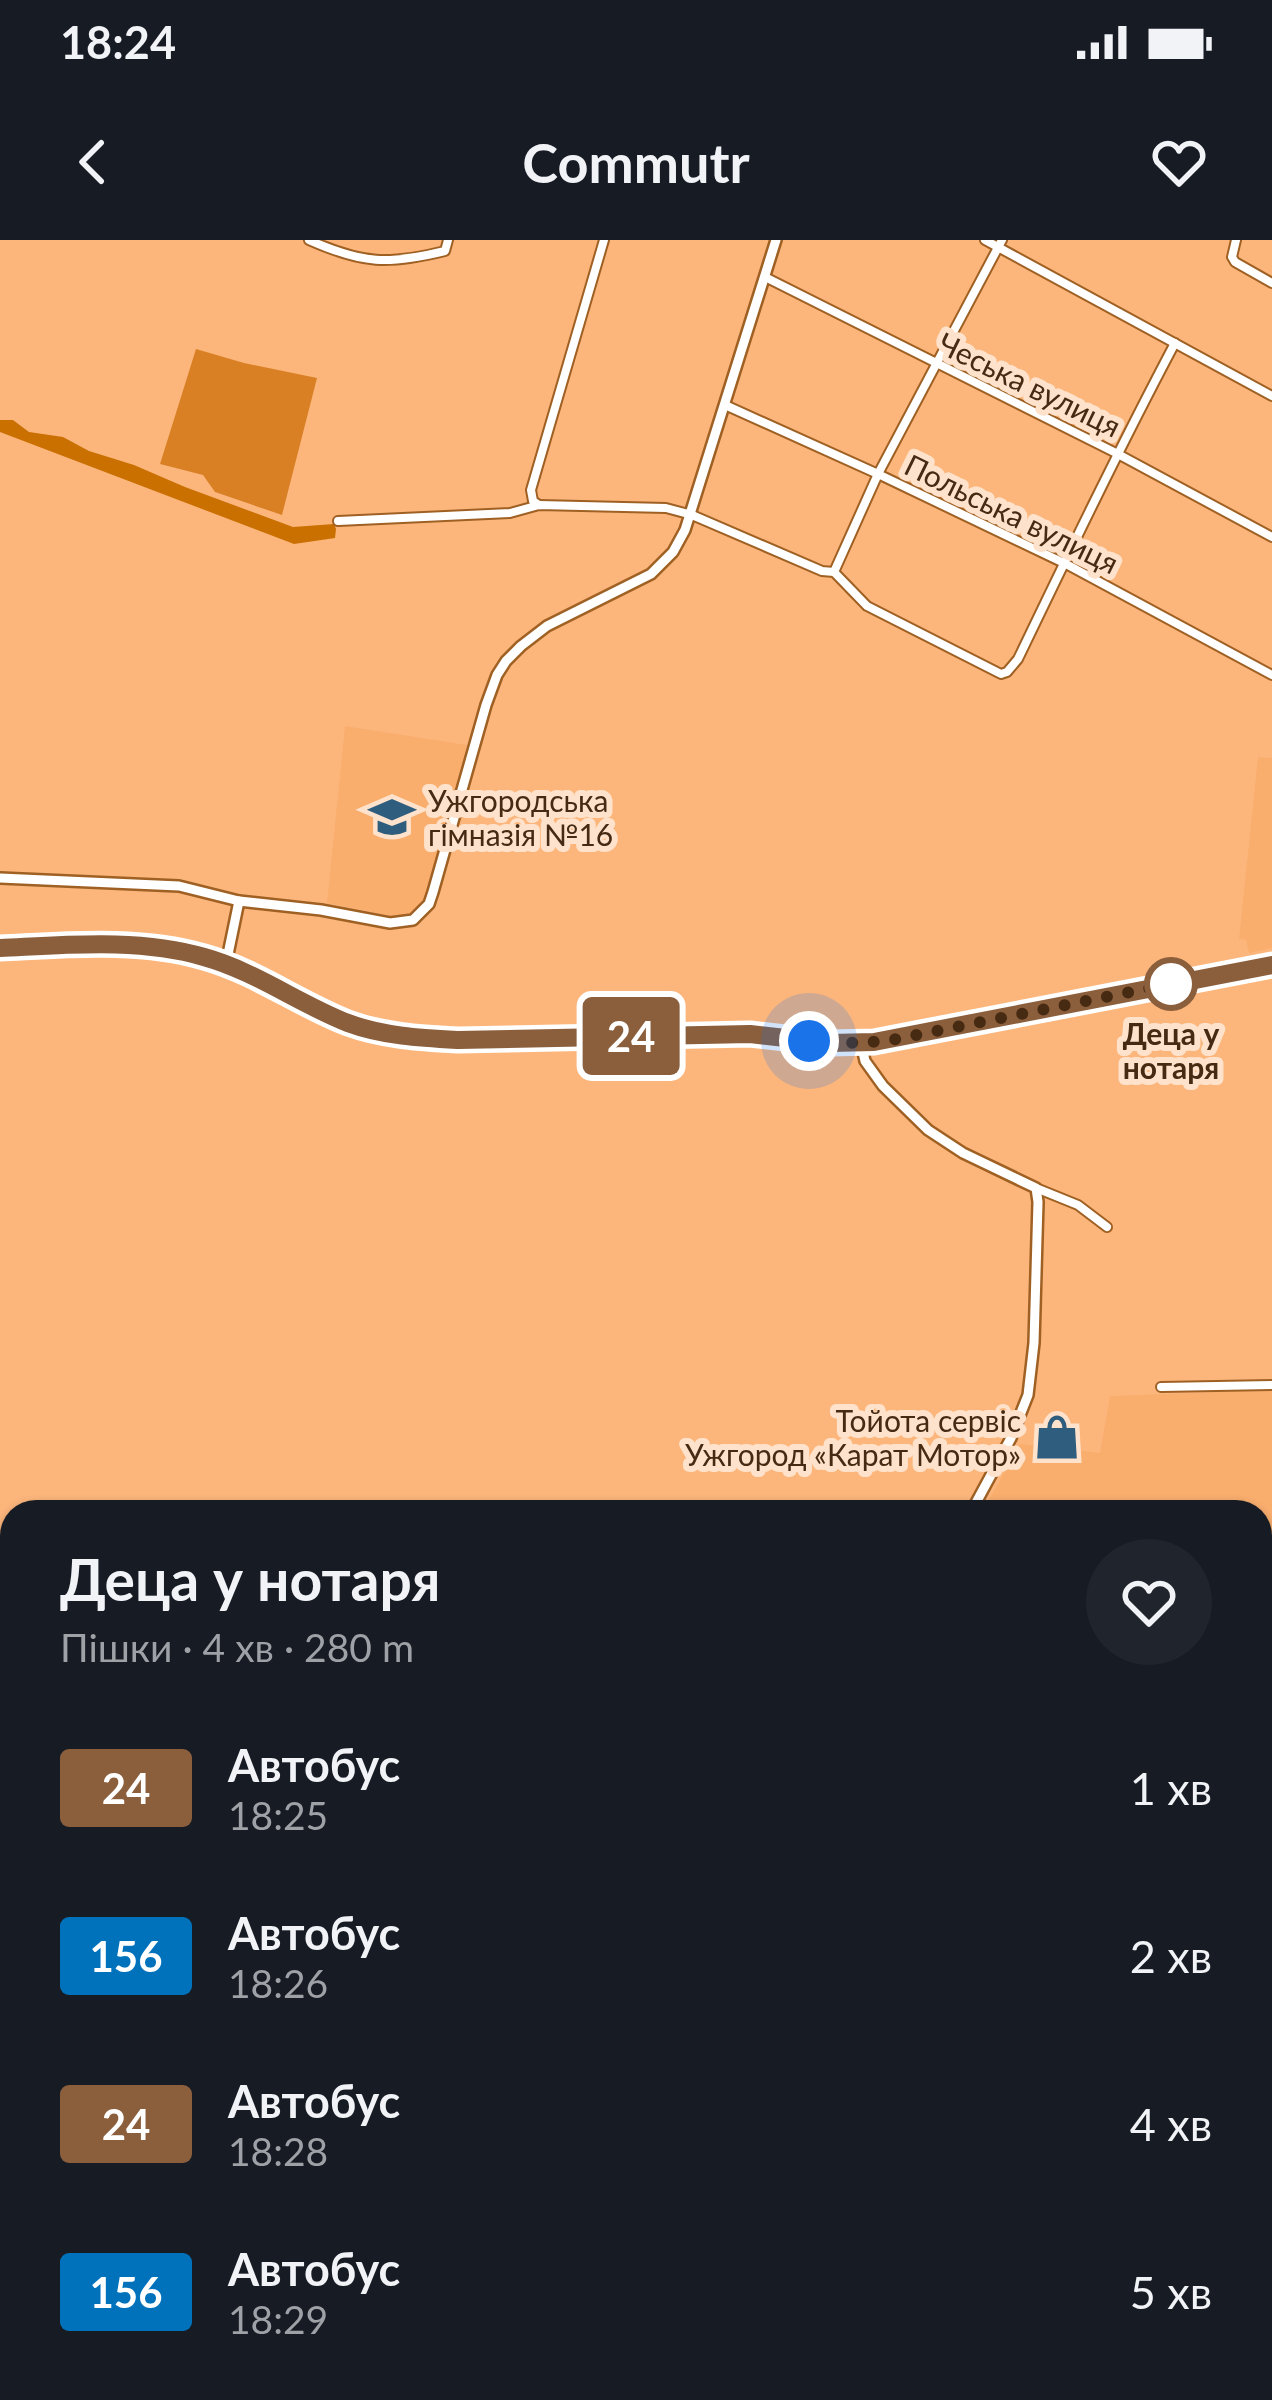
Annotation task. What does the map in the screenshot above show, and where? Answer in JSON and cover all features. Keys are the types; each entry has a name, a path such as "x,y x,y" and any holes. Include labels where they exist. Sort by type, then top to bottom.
{"main road":[{"path":"0,948 149,947 188,952 226,964 345,1022 415,1037 458,1040 750,1034 867,1043 1272,964"}],"street":[{"path":"309,240 367,260 397,261 445,251 448,240"},
{"path":"539,506 531,490 604,240"},
{"path":"0,878 178,886 238,902 390,923 404,923 421,914 439,875 486,705 506,662 547,626 651,574 674,551 692,515 776,240"},
{"path":"985,240 1000,243 1272,396"},
{"path":"1236,240 1232,256 1240,267 1272,283"},
{"path":"835,572 878,474 1000,243"},
{"name":"Чеська вулиця","path":"765,277 1272,537"},
{"path":"338,521 510,513 539,506 667,508 822,571 835,572 867,606 1001,674 1018,659 1116,453 1175,343"},
{"name":"Польська вулиця","path":"725,405 1066,564 1272,675"},
{"path":"226,964 238,902"},
{"path":"867,1043 865,1061 928,1130 963,1154 1078,1205 1107,1227"},
{"path":"977,1500 1028,1396 1034,1343 1036,1188"},
{"path":"1161,1387 1272,1385"}],"shaded area":[{"path":"196,349 317,378 282,515 215,492 203,475 160,464"},
{"path":"0,420 13,420 29,432 63,437 293,527 334,524 335,538 294,544 0,432"},
{"name":"Ужгородська гімназія №16","path":"345,726 467,745 422,908 408,919 327,903"},
{"path":"1258,757 1272,758 1272,948 1249,953 1246,940 1239,939"},
{"path":"1272,1390 1272,1500 989,1500 1020,1444 1100,1453 1110,1396"}],"bus line":[{"name":"24","path":"0,948 116,945 188,952 236,968 358,1026 395,1035 458,1040 750,1034 830,1043 874,1042 1272,965"}],"place":[{"name":"Ужгородська гімназія №16","path":"392,817"},
{"name":"Деца у нотаря","path":"1171,984"},
{"name":"Тойота сервіс Ужгород «Карат Мотор»","path":"1057,1437"}],"route":[{"path":"809,1041 892,1040 1171,984"}]}
